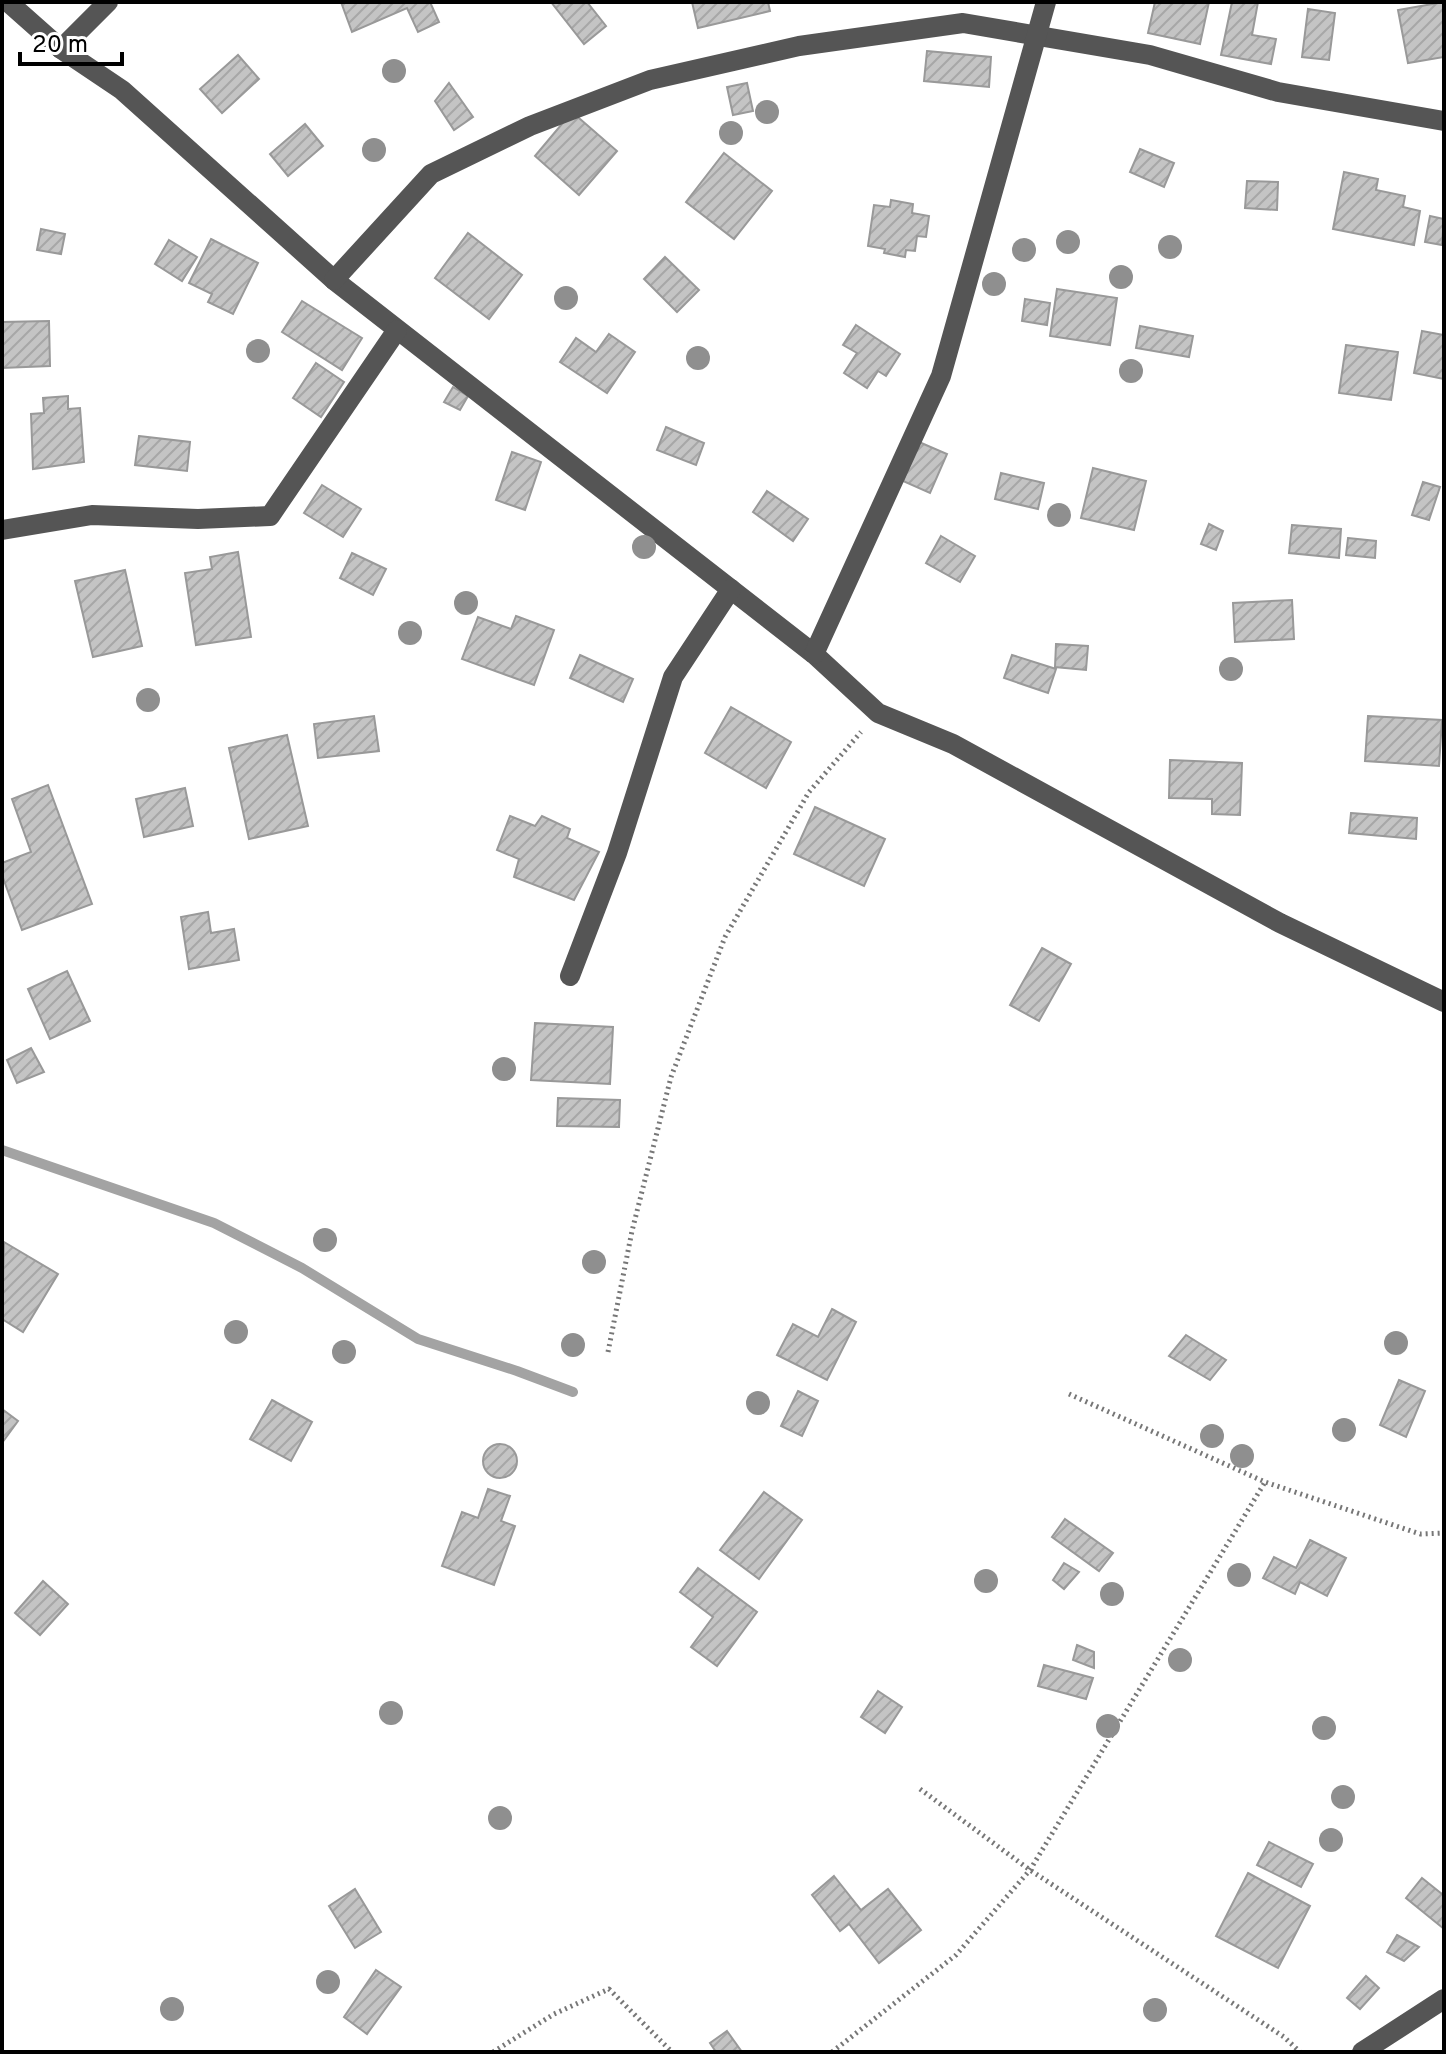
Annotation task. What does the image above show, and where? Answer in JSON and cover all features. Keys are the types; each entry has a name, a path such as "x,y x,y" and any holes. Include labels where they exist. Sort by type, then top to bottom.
{"street":[{"path":"8,2 61,49 122,90 334,280 814,654 878,713 953,744 1280,923 1444,1002"},
{"path":"61,49 108,2"},
{"path":"814,654 941,376 1046,2"},
{"path":"334,280 431,174 530,126 650,80 799,46 963,23 1150,55 1278,92 1444,121"},
{"path":"2,530 92,515 198,519 270,516 397,330"},
{"path":"570,976 617,853 673,677 731,589"},
{"path":"1362,2052 1444,1999"}],"path":[{"path":"608,1352 632,1231 671,1077 725,937 809,792 878,713"},
{"path":"1069,1394 1265,1482 1420,1534 1444,1533"},
{"path":"832,2052 956,1955 1030,1870 1265,1482"},
{"path":"920,1789 1030,1870 1284,2037 1300,2052"},
{"path":"493,2052 554,2014 609,1989 672,2052"}],"building":[{"path":"341,2 430,2 439,22 418,32 407,8 352,32"},
{"path":"551,2 587,2 606,26 584,44"},
{"path":"692,2 768,2 770,11 698,28"},
{"path":"1155,2 1209,2 1200,44 1148,33"},
{"path":"1232,2 1258,2 1252,35 1276,39 1271,64 1221,55"},
{"path":"1444,2 1444,57 1408,63 1398,10"},
{"path":"1308,9 1335,13 1329,60 1302,57"},
{"path":"927,51 991,57 989,87 924,81"},
{"path":"238,55 259,79 222,113 200,89"},
{"path":"449,83 473,117 454,130 435,101"},
{"path":"747,83 753,111 733,115 727,87"},
{"path":"572,112 617,151 579,195 535,156"},
{"path":"305,124 323,146 288,176 270,154"},
{"path":"1140,149 1174,163 1164,187 1130,172"},
{"path":"724,153 772,191 734,239 686,202"},
{"path":"1344,172 1378,179 1376,190 1405,196 1403,207 1420,211 1414,245 1333,229"},
{"path":"1247,181 1278,182 1277,210 1245,208"},
{"path":"891,200 913,204 912,213 929,216 926,237 917,236 915,251 906,250 905,257 868,246 874,205 890,207"},
{"path":"1430,216 1444,219 1442,245 1425,242"},
{"path":"41,229 65,234 61,254 37,250"},
{"path":"468,233 522,275 489,319 435,278"},
{"path":"211,239 258,263 233,314 208,302 212,294 189,283"},
{"path":"169,240 197,257 182,281 155,264"},
{"path":"665,257 699,290 677,312 644,279"},
{"path":"1057,289 1117,298 1110,345 1050,336"},
{"path":"1025,299 1050,303 1047,325 1022,321"},
{"path":"302,301 362,338 342,370 282,332"},
{"path":"49,321 50,366 2,368 2,322"},
{"path":"856,325 900,354 886,376 878,371 867,388 844,373 857,353 843,345"},
{"path":"1140,326 1193,336 1189,357 1136,348"},
{"path":"1422,331 1444,335 1444,379 1414,373"},
{"path":"609,334 635,352 607,393 560,362 576,338 596,352"},
{"path":"1346,345 1398,352 1391,400 1339,393"},
{"path":"316,363 344,382 321,417 293,398"},
{"path":"453,387 468,396 460,410 444,402"},
{"path":"68,396 68,409 80,408 84,462 33,469 31,414 44,413 43,398"},
{"path":"666,427 704,443 696,465 657,450"},
{"path":"139,436 190,442 187,471 135,465"},
{"path":"919,442 947,454 930,493 903,481"},
{"path":"512,452 541,462 525,510 496,500"},
{"path":"1093,468 1146,481 1134,530 1081,518"},
{"path":"1001,473 1044,483 1038,509 995,499"},
{"path":"1423,482 1440,487 1429,520 1412,515"},
{"path":"322,485 361,509 343,537 304,513"},
{"path":"767,491 808,519 793,541 753,512"},
{"path":"1209,524 1223,531 1216,550 1201,544"},
{"path":"1292,525 1341,529 1339,558 1289,553"},
{"path":"941,536 975,556 960,582 926,563"},
{"path":"1348,538 1376,541 1375,558 1346,555"},
{"path":"238,552 251,637 196,645 185,573 212,569 210,557"},
{"path":"352,553 386,569 373,595 340,578"},
{"path":"125,570 142,646 93,657 75,581"},
{"path":"1292,600 1294,639 1235,642 1233,603"},
{"path":"516,616 554,630 534,685 462,659 478,617 511,629"},
{"path":"1056,644 1088,646 1086,670 1055,667"},
{"path":"580,655 633,679 623,702 570,678"},
{"path":"1012,655 1056,669 1048,693 1004,678"},
{"path":"731,707 791,742 766,788 705,753"},
{"path":"374,716 379,751 318,758 314,724"},
{"path":"1368,716 1442,720 1439,766 1365,761"},
{"path":"287,735 308,826 249,839 229,748"},
{"path":"1170,760 1242,763 1240,815 1212,814 1212,799 1169,798"},
{"path":"48,785 92,904 22,930 2,875 2,863 31,852 12,799"},
{"path":"185,788 193,826 144,837 136,799"},
{"path":"815,807 885,839 864,886 794,854"},
{"path":"1351,813 1417,818 1416,839 1349,833"},
{"path":"510,816 535,826 542,816 570,829 567,838 599,852 574,900 514,877 519,859 497,850"},
{"path":"208,912 211,933 234,929 239,960 189,969 181,917"},
{"path":"1042,948 1071,964 1039,1021 1010,1005"},
{"path":"67,971 90,1021 50,1039 28,989"},
{"path":"535,1023 613,1027 610,1084 531,1080"},
{"path":"31,1048 44,1072 17,1083 7,1060"},
{"path":"558,1098 620,1100 619,1127 557,1126"},
{"path":"4,1242 58,1274 23,1332 2,1319"},
{"path":"832,1309 856,1322 827,1380 777,1355 793,1324 818,1337"},
{"path":"1186,1335 1226,1360 1210,1380 1169,1356"},
{"path":"1399,1380 1425,1391 1406,1437 1380,1425"},
{"path":"798,1391 818,1401 802,1436 781,1426"},
{"path":"272,1400 312,1422 291,1461 250,1439"},
{"path":"2,1409 18,1421 2,1443"},
{"path":"500,1444 512,1449 517,1461 512,1473 500,1478 488,1473 483,1461 488,1449"},
{"path":"488,1489 510,1496 501,1521 515,1526 494,1585 442,1566 462,1512 478,1518"},
{"path":"764,1492 802,1520 759,1579 720,1550"},
{"path":"1065,1519 1113,1553 1099,1571 1052,1537"},
{"path":"1310,1540 1346,1558 1327,1596 1300,1582 1295,1594 1263,1578 1274,1557 1296,1568"},
{"path":"1064,1563 1079,1572 1064,1589 1053,1580"},
{"path":"698,1568 757,1612 717,1666 691,1647 713,1617 680,1592"},
{"path":"43,1581 68,1604 40,1635 15,1613"},
{"path":"1077,1645 1094,1652 1094,1668 1073,1660"},
{"path":"1044,1665 1093,1678 1086,1699 1038,1686"},
{"path":"878,1691 902,1707 885,1733 861,1717"},
{"path":"1269,1842 1313,1864 1301,1887 1257,1865"},
{"path":"1248,1873 1310,1906 1278,1968 1216,1936"},
{"path":"834,1876 861,1910 888,1889 921,1930 879,1963 849,1924 840,1931 812,1895"},
{"path":"1422,1878 1442,1894 1444,1891 1444,1929 1406,1898"},
{"path":"355,1889 381,1932 355,1948 329,1906"},
{"path":"1397,1935 1419,1947 1404,1961 1387,1952"},
{"path":"376,1970 401,1987 367,2034 344,2017"},
{"path":"1366,1976 1379,1988 1360,2009 1347,1998"},
{"path":"727,2031 742,2052 716,2052 710,2043"}],"waterway":[{"path":"2,1150 214,1223 302,1268 418,1339 573,1392"}]}
